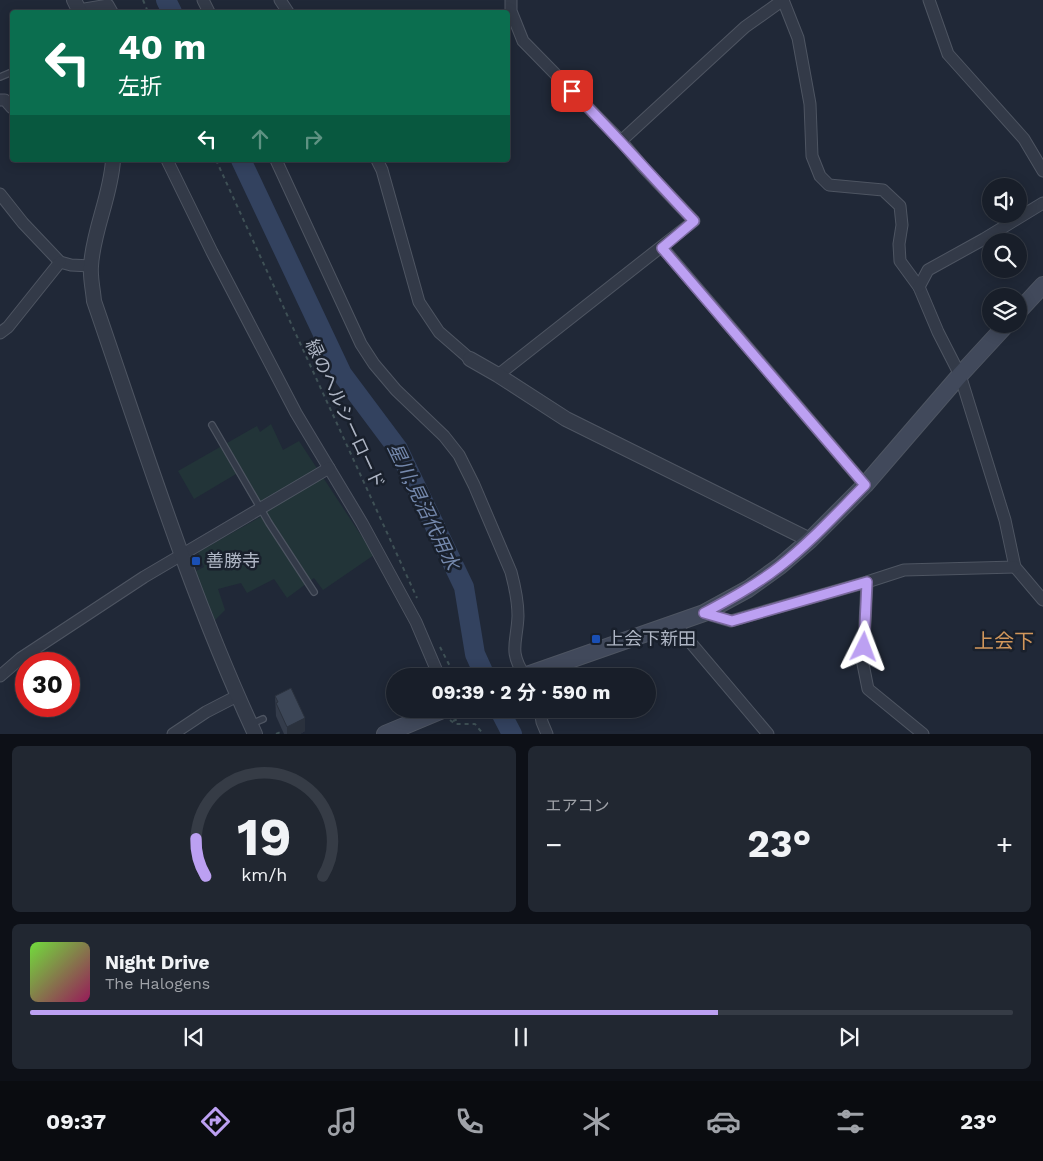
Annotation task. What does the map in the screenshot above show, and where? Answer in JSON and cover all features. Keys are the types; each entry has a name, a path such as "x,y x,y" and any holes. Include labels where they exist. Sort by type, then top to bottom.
{"main road":[{"path":"1027,302 1043,285"},
{"path":"560,668 704,613 748,589 780,566 810,540 865,485 999,333"},
{"path":"396,732 446,718"}],"street":[{"path":"498,374 662,248 694,221 621,141 523,40 511,11 511,0"},
{"path":"621,141 745,28 783,0 798,38 810,104 812,156 820,176 830,185 883,190 900,206 902,225 899,244 900,261 919,287 938,332 960,375 1005,520 1015,567 1043,600"},
{"path":"929,0 948,54 1024,139 1043,171"},
{"path":"78,7 108,4 111,10"},
{"path":"0,100 5,100 10,106"},
{"path":"113,162 112,176 91,266 94,300 182,556 237,696 256,726"},
{"path":"168,162 212,252 296,412 362,522 416,622 436,668"},
{"path":"277,162 361,344 374,364 396,390 444,436 466,466 511,572 515,586 518,616 514,655 519,668"},
{"path":"378,162 382,170 419,302 439,332 470,359 498,374 566,419 810,540"},
{"path":"0,194 23,223 60,262 71,265 91,266"},
{"path":"919,287 928,270 1043,203"},
{"path":"662,248 865,485"},
{"path":"0,333 8,327 60,262"},
{"path":"0,676 21,658 144,577 329,468"},
{"path":"704,613 732,621 904,570 1015,567"},
{"path":"867,582 863,664 868,689 923,734"},
{"path":"674,623 768,734"},
{"path":"173,734 206,712 237,696"},
{"path":"541,718 547,734"}],"lane":[{"path":"212,425 261,509 314,592"}],"path":[{"name":"緑のヘルシーロード","path":"217,162 420,605"},
{"path":"437,641 451,668"},
{"path":"451,718 455,724 475,724 483,734"},
{"path":"276,734 283,730"}],"shaded area":[{"path":"271,424 283,450 299,441 374,555 323,590 314,578 287,598 274,579 247,593 241,583 218,589 225,610 213,622 194,572 204,567 198,552 262,516 236,474 194,499 178,471 257,426 260,432"}],"building":[{"path":"291,688 305,718 287,727 276,703 278,702 275,696"}],"waterway":[{"name":"星川;見沼代用水","path":"166,0 171,10"},
{"name":"星川;見沼代用水","path":"242,162 342,374 398,449 464,587 475,654 481,668"},
{"name":"星川;見沼代用水","path":"504,718 512,734"}],"place":[{"name":"善勝寺","path":"196,561"},
{"name":"上会下新田","path":"596,639"}],"district":[{"name":"上会下","path":"1004,641"}],"route":[{"path":"572,91 621,141 694,221 662,248 865,485 810,540 780,566 748,589 704,613 732,621 867,582 864,647"}]}
